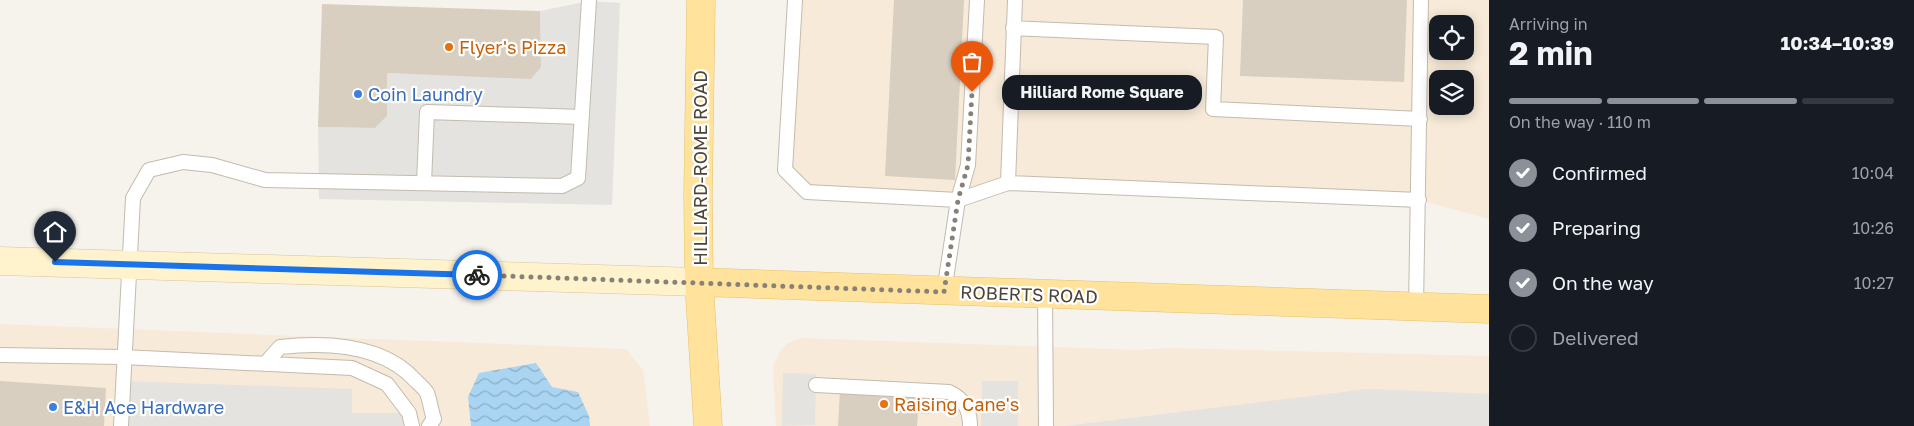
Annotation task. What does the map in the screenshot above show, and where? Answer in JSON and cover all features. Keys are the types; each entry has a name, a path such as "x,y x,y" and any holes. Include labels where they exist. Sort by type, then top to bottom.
{"main road":[{"name":"HILLIARD-ROME ROAD","path":"701,0 698,195 699,282 708,426"},
{"name":"ROBERTS ROAD","path":"0,261 699,282 944,292 1489,309"}],"lane":[{"path":"121,426 123,357 128,324 129,265 134,198 150,170 183,162 212,165 265,180 562,186 578,178 589,0"},
{"path":"795,0 785,170 807,192 958,200 1008,183 1419,200"},
{"path":"944,292 958,200 968,165 977,0"},
{"path":"1008,183 1015,0"},
{"path":"1416,308 1421,0"},
{"path":"1014,28 1216,37 1213,109 1420,118"},
{"path":"424,183 427,112 582,117"},
{"path":"1046,294 1046,426"},
{"path":"265,364 280,347 304,344 340,346 374,354 406,370 426,392 434,419 429,426"},
{"path":"0,355 123,357 352,368 387,384 409,413 412,426"},
{"path":"816,385 949,392 962,399 966,405 970,426"}],"shaded area":[{"path":"795,0 1489,0 1489,219 1419,200 1008,183 958,200 807,192 785,170"},
{"path":"589,1 620,3 612,205 319,199 318,127 375,128 387,116 387,73 531,78 541,67 540,11"},
{"path":"0,324 626,349 643,370 650,426 0,426"},
{"path":"801,338 1138,350 1170,348 1489,356 1489,426 776,426 773,367 780,351 788,343"},
{"path":"783,373 816,374 815,425 782,426"},
{"path":"123,381 352,389 352,413 409,413 412,426 121,426"},
{"path":"982,381 1018,381 1018,426 981,426"},
{"path":"1368,389 1489,394 1489,426 1065,426"}],"water":[{"path":"536,363 552,387 578,392 589,416 590,426 471,426 468,397 479,373"}],"building":[{"path":"894,0 964,0 955,180 885,176"},
{"path":"1243,0 1407,0 1404,82 1240,76"},
{"path":"322,4 540,11 541,67 531,79 387,73 387,116 375,128 318,127"},
{"name":"E&H Ace Hardware","path":"0,381 106,388 104,426 0,426"},
{"name":"Raising Cane's","path":"840,390 930,395 929,414 918,413 917,426 838,426"}],"way so far":[{"path":"477,275 944,292 958,200 968,165 972,92"}],"place":[{"name":"Flyer's Pizza","path":"449,47"},
{"name":"Hilliard Rome Square","path":"972,92"},
{"name":"Coin Laundry","path":"358,94"},
{"name":"Raising Cane's","path":"884,404"},
{"name":"E&H Ace Hardware","path":"53,407"}],"route":[{"path":"55,262 477,275"}]}
